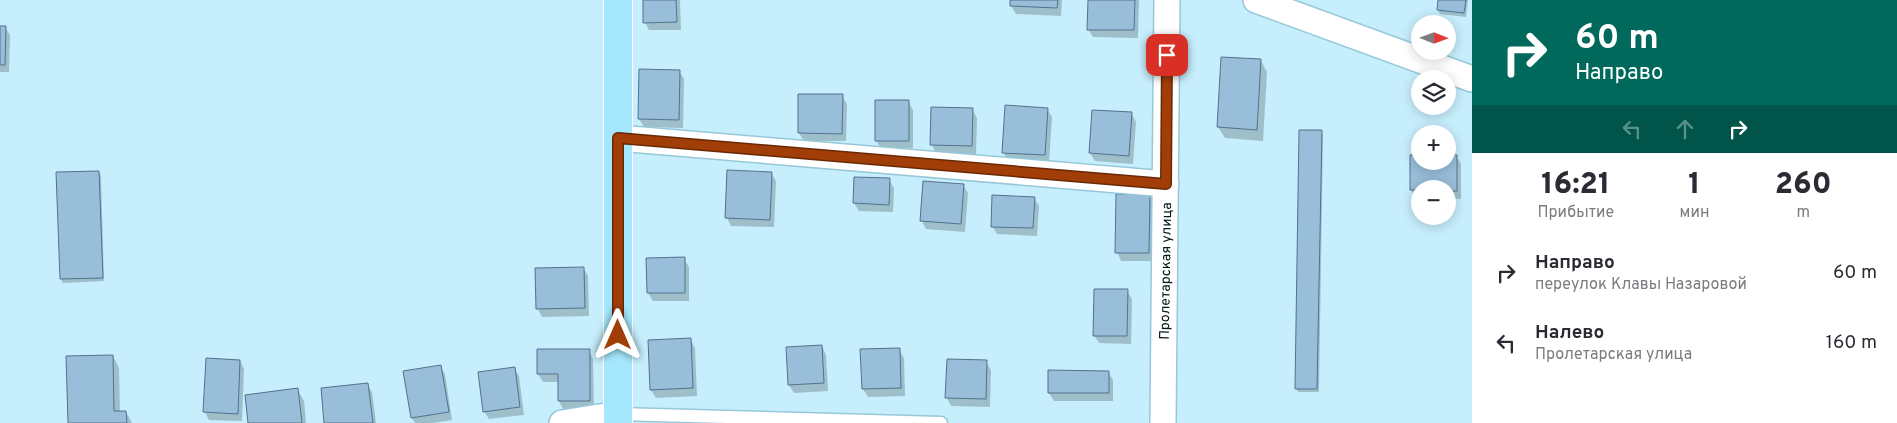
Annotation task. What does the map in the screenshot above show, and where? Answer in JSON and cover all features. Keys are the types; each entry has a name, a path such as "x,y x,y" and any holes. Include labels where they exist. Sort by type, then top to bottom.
{"main road":[{"path":"618,0 618,418"}],"street":[{"name":"Пролетарская улица","path":"1163,423 1168,0"},
{"path":"1256,0 1472,79"},
{"path":"618,138 1166,184"},
{"path":"562,423 618,418"}],"lane":[{"path":"618,418 942,423"}],"building":[{"path":"643,0 676,0 677,22 643,23"},
{"path":"1010,0 1058,0 1057,8 1010,6"},
{"path":"1088,0 1135,0 1134,30 1087,30"},
{"path":"1438,0 1466,0 1464,13 1437,10"},
{"path":"0,26 6,26 5,65 0,65"},
{"path":"1221,57 1261,59 1257,130 1217,127"},
{"path":"639,69 680,70 679,120 638,119"},
{"path":"798,94 843,94 842,134 798,133"},
{"path":"875,100 909,100 909,141 875,141"},
{"path":"1005,105 1048,108 1045,155 1002,153"},
{"path":"931,107 973,108 972,146 930,145"},
{"path":"1092,110 1132,112 1129,156 1089,153"},
{"path":"1299,130 1322,130 1317,389 1295,389"},
{"path":"1410,155 1411,170 1456,170 1457,155 1457,191 1456,180 1411,180 1410,190"},
{"path":"727,170 772,172 770,220 725,218"},
{"path":"99,171 103,278 60,279 56,172"},
{"path":"854,177 890,178 889,205 853,203"},
{"path":"923,181 964,184 961,224 920,221"},
{"path":"1116,194 1150,194 1149,253 1115,253"},
{"path":"992,195 1035,197 1033,228 991,227"},
{"path":"685,257 685,293 647,293 646,258"},
{"path":"584,267 585,308 536,309 535,268"},
{"path":"1094,289 1128,289 1127,336 1093,336"},
{"path":"691,338 693,388 650,390 648,340"},
{"path":"822,345 824,383 788,385 786,347"},
{"path":"900,348 901,388 862,389 860,349"},
{"path":"537,349 590,349 590,401 558,401 558,374 537,374"},
{"path":"113,355 114,411 126,411 127,423 68,423 66,356"},
{"path":"206,358 240,360 238,414 203,412"},
{"path":"947,359 987,360 986,399 945,398"},
{"path":"441,365 449,412 411,418 403,371"},
{"path":"515,367 520,407 483,412 478,372"},
{"path":"1048,370 1109,371 1109,393 1048,393"},
{"path":"368,383 373,423 324,423 321,388"},
{"path":"298,388 302,423 248,423 245,395"}],"route":[{"path":"618,335 618,138 1166,184 1167,55"}]}
